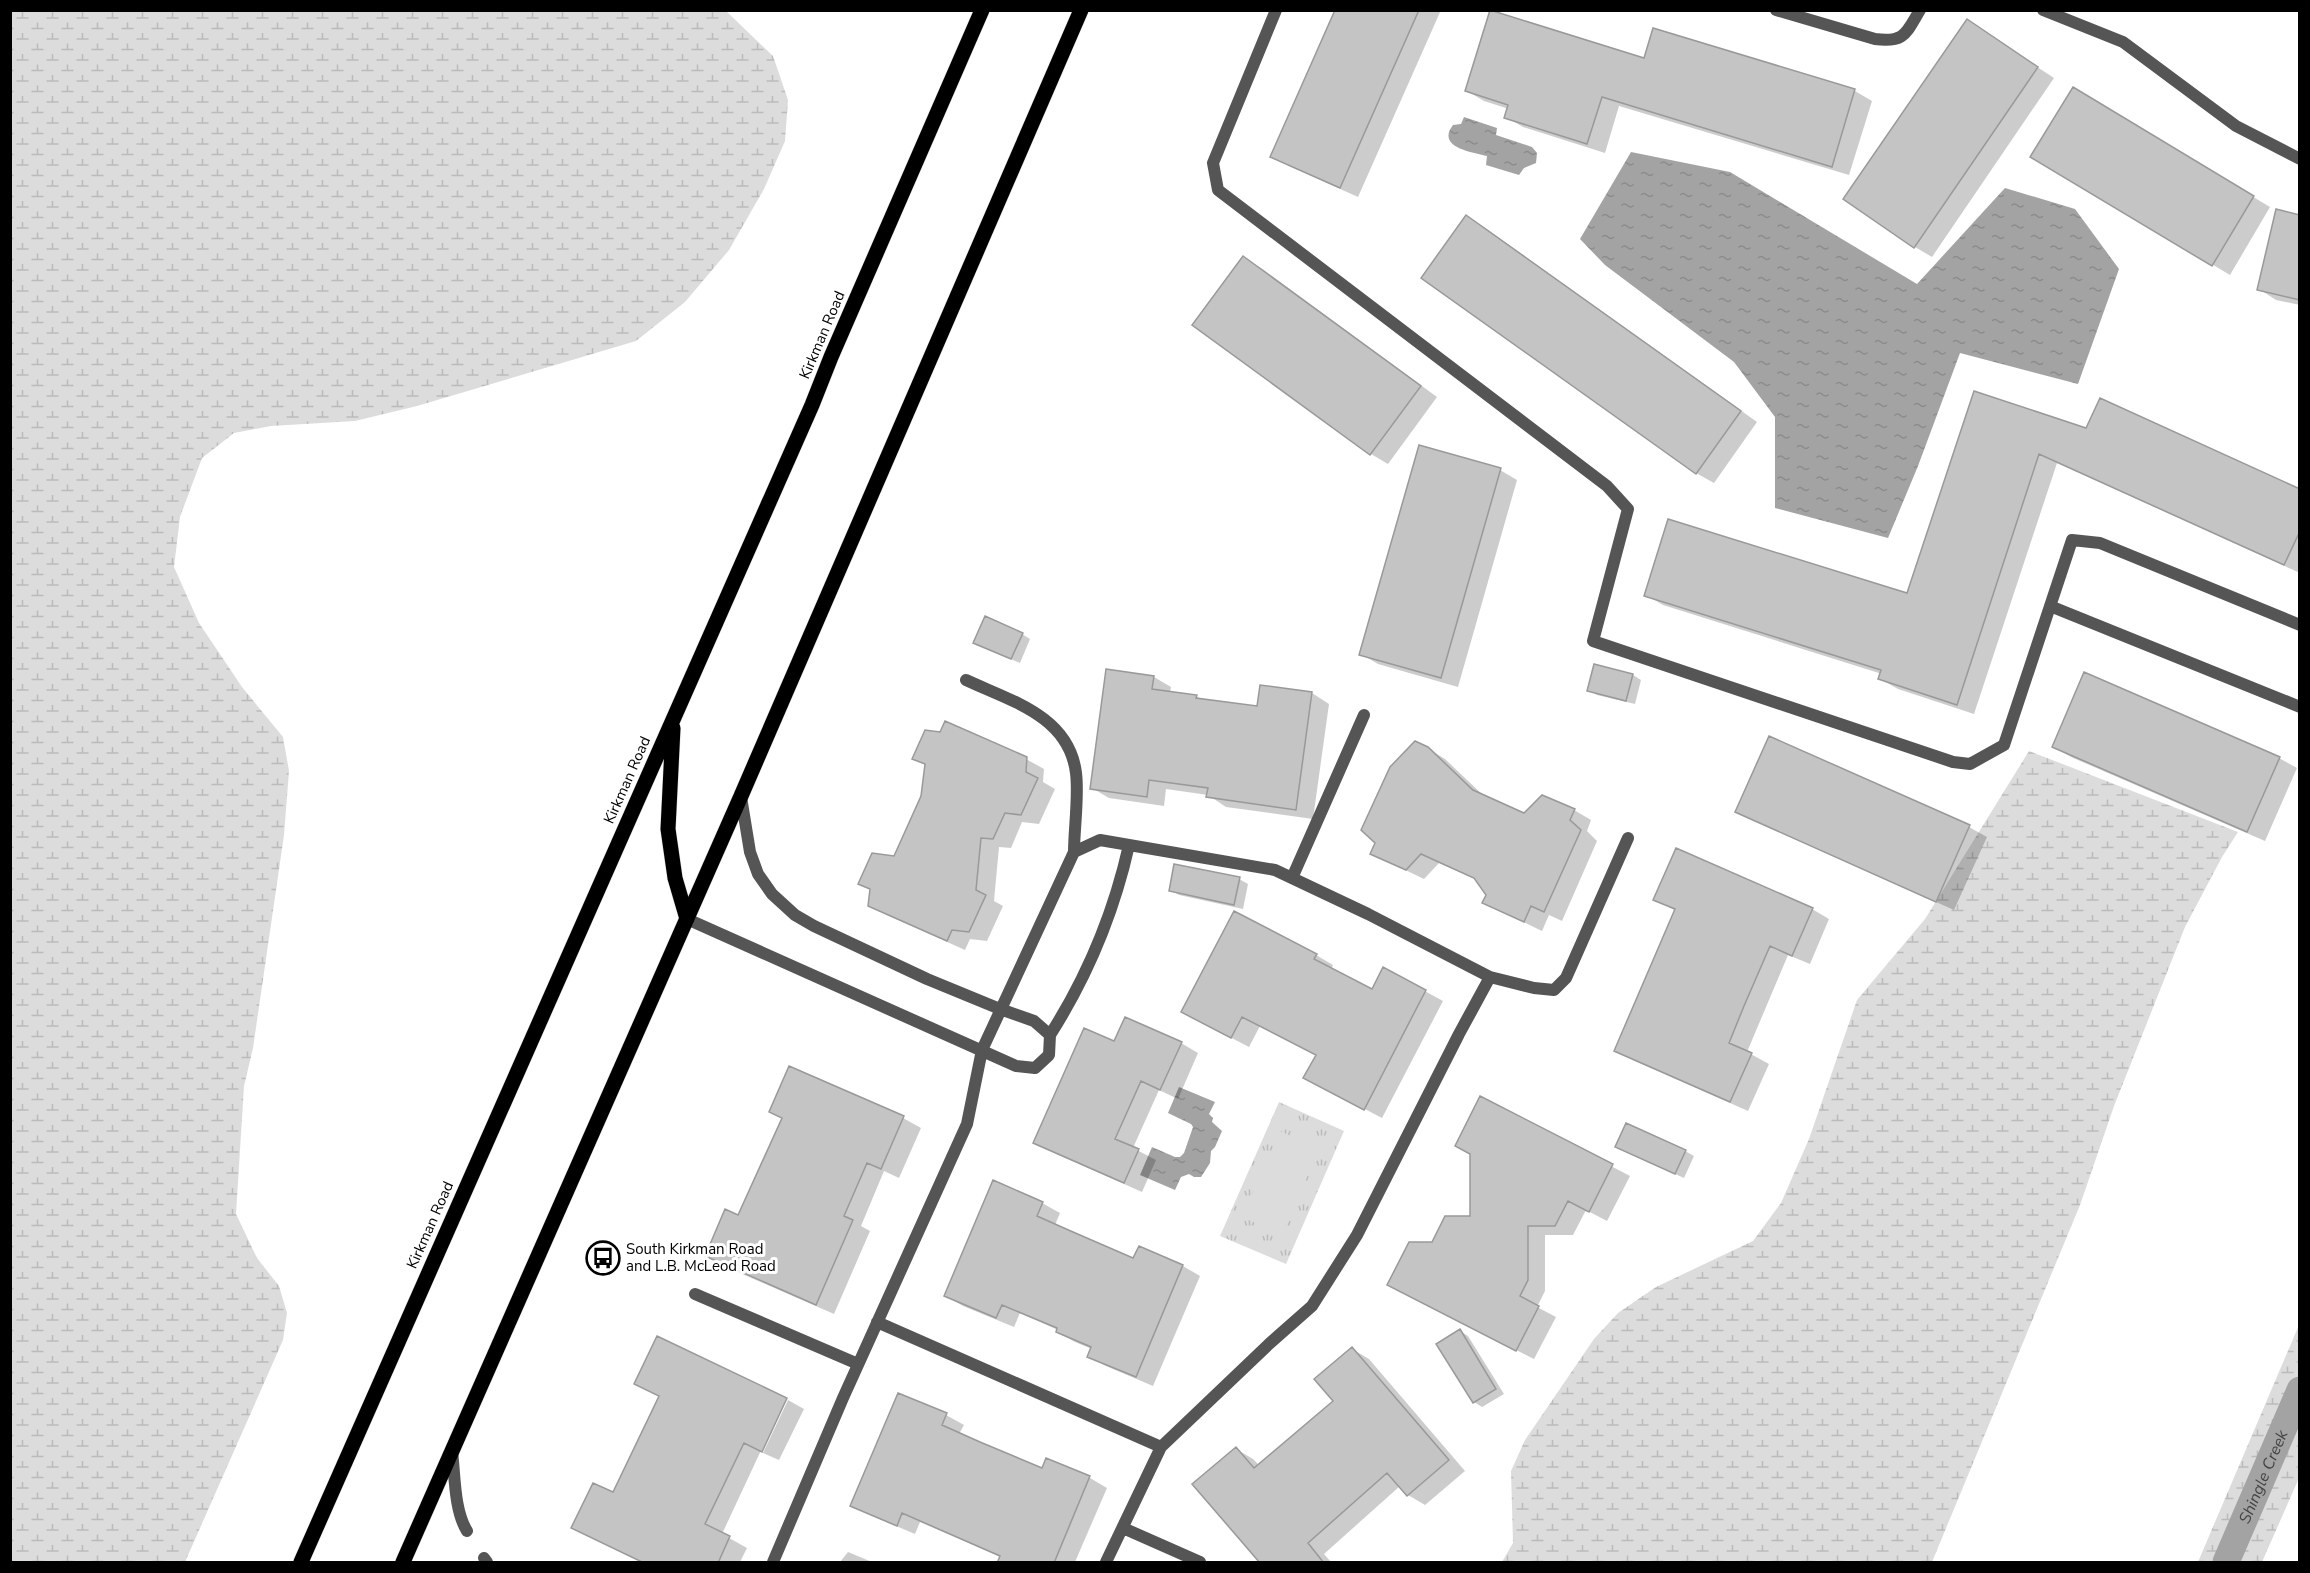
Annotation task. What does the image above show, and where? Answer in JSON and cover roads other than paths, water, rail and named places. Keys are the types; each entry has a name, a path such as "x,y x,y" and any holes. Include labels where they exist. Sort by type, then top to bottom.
{"main road":[{"name":"Kirkman Road","path":"301,1563 812,405 982,10"},
{"path":"402,1563 741,796 1081,10"},
{"path":"673,719 668,829 675,878 687,919"}],"lane":[{"path":"1276,10 1213,163 1218,190 1607,486 1628,509 1593,641 1953,762 1971,764 2004,745 2072,540 2100,543 2300,625"},
{"path":"1776,10 1891,42 1906,35 1920,10"},
{"path":"2043,10 2123,42 2236,126 2298,155"},
{"path":"2050,606 2300,707"},
{"path":"773,1563 858,1364 967,1124 982,1050 1074,852 1076,774 1068,744 1040,714 966,680"},
{"path":"1292,878 1364,715"},
{"path":"741,796 745,829 758,874 772,894 795,915 855,945 1000,1010 1034,1021 1050,1035"},
{"path":"1074,852 1100,840 1275,870 1368,914 1490,977 1534,988 1554,990 1566,978 1628,838"},
{"path":"687,919 1016,1066 1035,1068 1049,1055 1050,1035 1074,997 1119,888 1129,845"},
{"path":"1106,1563 1161,1447 1312,1306 1357,1235 1490,977"},
{"path":"695,1294 858,1364"},
{"path":"877,1322 1161,1447"},
{"path":"452,1451 459,1506 467,1531"},
{"path":"1123,1528 1200,1563"}],"water":[{"path":"1464,117 1497,128 1496,135 1532,147 1537,153 1536,163 1524,168 1519,175 1486,165 1487,156 1458,147 1449,139 1449,132 1453,125 1461,124"},
{"path":"1631,152 1730,172 1917,284 2005,188 2075,209 2119,269 2078,384 1960,353 1918,466 1888,538 1775,508 1775,417 1734,362 1605,265 1580,239"},
{"path":"1179,1087 1215,1102 1209,1114 1213,1118 1212,1122 1222,1131 1211,1151 1210,1163 1201,1177 1189,1174 1181,1177 1175,1190 1140,1175 1152,1147 1175,1157 1180,1157 1184,1153 1193,1127 1168,1113"}],"waterway":[{"name":"Shingle Creek","path":"2226,1562 2300,1390"}],"place":[{"name":"South Kirkman Road and L.B. McLeod Road","path":"603,1258"}]}
